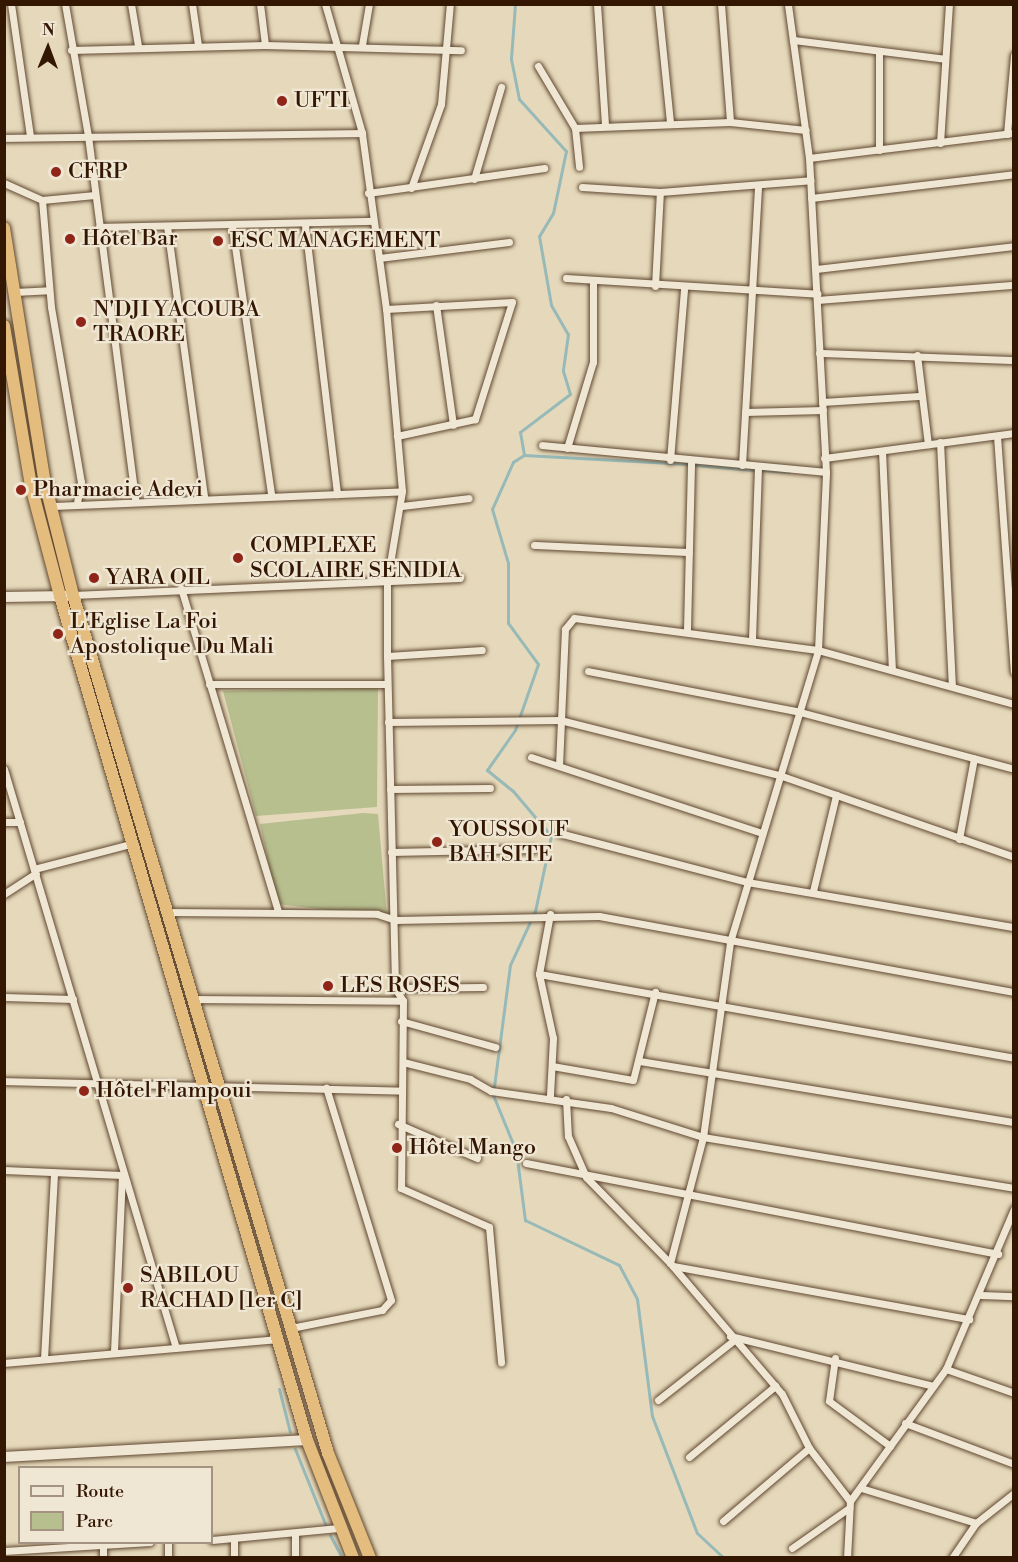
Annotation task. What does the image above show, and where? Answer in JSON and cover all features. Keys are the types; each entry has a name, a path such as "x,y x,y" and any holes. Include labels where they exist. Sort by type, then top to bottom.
{"highway":[{"path":"4,228 51,506 73,595 337,1479 370,1557"},
{"path":"4,326 7,360 31,486 60,596 307,1440 338,1528 353,1557"}],"street":[{"path":"10,4 30,136"},
{"path":"65,4 71,50 88,136 135,500"},
{"path":"131,4 138,46"},
{"path":"192,4 198,45"},
{"path":"260,4 265,45"},
{"path":"325,4 362,133 368,193 386,309 402,491 387,582 391,852 396,920 395,988 402,1001 403,1062 398,1124 400,1188 489,1227 501,1362"},
{"path":"362,45 369,4"},
{"path":"411,188 441,104 444,49 450,4"},
{"path":"597,4 605,123"},
{"path":"658,4 670,122"},
{"path":"721,4 730,122"},
{"path":"671,1265 687,1195 704,1137 730,942 759,832 800,712 818,650 826,472 811,180 788,4"},
{"path":"940,143 949,4"},
{"path":"794,40 945,59"},
{"path":"794,40 945,59"},
{"path":"71,50 198,45 337,47 362,45 461,50"},
{"path":"879,51 879,150"},
{"path":"809,158 1010,133 1014,55"},
{"path":"538,66 575,128 579,167"},
{"path":"474,180 501,87"},
{"path":"575,128 605,123 730,122 806,130"},
{"path":"4,138 362,133"},
{"path":"368,193 474,180 544,168"},
{"path":"811,198 1014,174"},
{"path":"582,187 660,192 811,180"},
{"path":"4,183 42,200 95,195"},
{"path":"742,465 749,288 759,185"},
{"path":"655,286 660,192"},
{"path":"42,200 49,290 77,445 81,482 77,502"},
{"path":"99,227 305,225 373,221"},
{"path":"305,225 337,494"},
{"path":"167,226 204,496"},
{"path":"232,226 271,494"},
{"path":"379,258 509,242"},
{"path":"816,269 1014,246"},
{"path":"566,278 684,288 749,288 817,297 1014,285"},
{"path":"567,448 593,362 593,280"},
{"path":"670,460 684,288"},
{"path":"14,292 49,290"},
{"path":"386,309 512,302 475,419 397,436"},
{"path":"436,305 453,425"},
{"path":"819,353 1014,360"},
{"path":"916,355 928,444"},
{"path":"745,412 920,396"},
{"path":"824,458 1014,434"},
{"path":"997,436 1014,671"},
{"path":"940,442 952,686"},
{"path":"542,445 691,462 826,472"},
{"path":"882,451 892,670"},
{"path":"687,629 691,462"},
{"path":"752,639 758,466"},
{"path":"51,506 77,502 204,496 402,491"},
{"path":"401,506 469,498"},
{"path":"534,545 689,552"},
{"path":"4,597 460,578"},
{"path":"181,588 278,912"},
{"path":"559,766 560,720 568,620 597,617 818,650 1014,704"},
{"path":"387,656 482,650"},
{"path":"588,671 800,712 1014,769"},
{"path":"209,684 387,684"},
{"path":"388,722 560,720 779,776 1014,857"},
{"path":"531,757 759,832"},
{"path":"959,839 974,758"},
{"path":"4,769 73,999 122,1175 176,1348"},
{"path":"390,789 490,788"},
{"path":"813,891 836,795"},
{"path":"4,822 20,822"},
{"path":"559,833 747,882 813,891 1014,927"},
{"path":"4,894 35,871 131,844"},
{"path":"391,852 534,849"},
{"path":"168,912 278,912 396,920 520,917 550,914 599,916 730,942 1014,992"},
{"path":"550,914 539,974 553,1038 550,1096"},
{"path":"539,974 655,992 721,1006 1014,1058"},
{"path":"395,988 483,987"},
{"path":"552,1066 627,1081 636,1076 655,992"},
{"path":"4,997 73,999"},
{"path":"193,999 402,1001"},
{"path":"401,1021 495,1047"},
{"path":"640,1061 713,1069 1014,1122"},
{"path":"403,1062 470,1079 495,1091 566,1099 704,1137 1014,1188"},
{"path":"4,1081 402,1091"},
{"path":"291,1328 382,1310 391,1300 326,1088"},
{"path":"566,1099 568,1136 582,1171 671,1265 775,1386 809,1448 850,1504 847,1557"},
{"path":"398,1124 477,1158"},
{"path":"526,1163 582,1171 687,1195 998,1254"},
{"path":"4,1170 122,1175"},
{"path":"44,1359 54,1173"},
{"path":"114,1353 122,1175"},
{"path":"792,1548 850,1504 905,1423 946,1369 981,1295 1013,1209"},
{"path":"671,1265 969,1319"},
{"path":"981,1295 1014,1296"},
{"path":"732,1338 835,1358 933,1386"},
{"path":"658,1400 732,1338"},
{"path":"4,1362 278,1339"},
{"path":"835,1358 829,1401 890,1446"},
{"path":"946,1369 1014,1393"},
{"path":"689,1457 775,1386"},
{"path":"905,1423 1014,1464"},
{"path":"4,1457 307,1440"},
{"path":"723,1521 809,1448"},
{"path":"861,1488 976,1523"},
{"path":"952,1557 976,1523 1014,1493"},
{"path":"213,1540 295,1536 338,1528"},
{"path":"295,1536 295,1557"},
{"path":"234,1539 234,1557"},
{"path":"4,1551 119,1544"},
{"path":"103,1545 103,1557"},
{"path":"36,1557 37,1548"}],"green space":[{"path":"378,688 377,807 256,816 223,691"},
{"path":"363,813 378,814 387,917 277,904 260,824"}],"waterway":[{"path":"515,4 511,59 519,99 566,151 553,213 539,236 551,305 568,334 563,371 570,394 520,432 524,455 513,462 492,509 508,563 508,623 538,664 515,730 487,770 513,791 551,836 535,911 510,965 493,1095 516,1151 525,1220 619,1265 637,1299 652,1416 697,1533 724,1558"},
{"path":"524,455 689,464"},
{"path":"695,465 754,470"},
{"path":"760,470 789,472"},
{"path":"279,1389 290,1432"},
{"path":"295,1449 326,1526"},
{"path":"330,1535 342,1558"}],"place":[{"name":"UFTI","path":"282,101"},
{"name":"CFRP","path":"56,172"},
{"name":"Hôtel Bar","path":"70,239"},
{"name":"ESC MANAGEMENT","path":"218,241"},
{"name":"N'DJI YACOUBA TRAORE","path":"81,322"},
{"name":"Pharmacie Adevi","path":"21,490"},
{"name":"COMPLEXE SCOLAIRE SENIDIA","path":"238,558"},
{"name":"YARA OIL","path":"94,578"},
{"name":"L'Eglise La Foi Apostolique Du Mali","path":"58,634"},
{"name":"YOUSSOUF BAH SITE","path":"437,842"},
{"name":"LES ROSES","path":"328,986"},
{"name":"Hôtel Flampoui","path":"84,1091"},
{"name":"Hôtel Mango","path":"397,1148"},
{"name":"SABILOU RACHAD [1er C]","path":"128,1288"}]}
